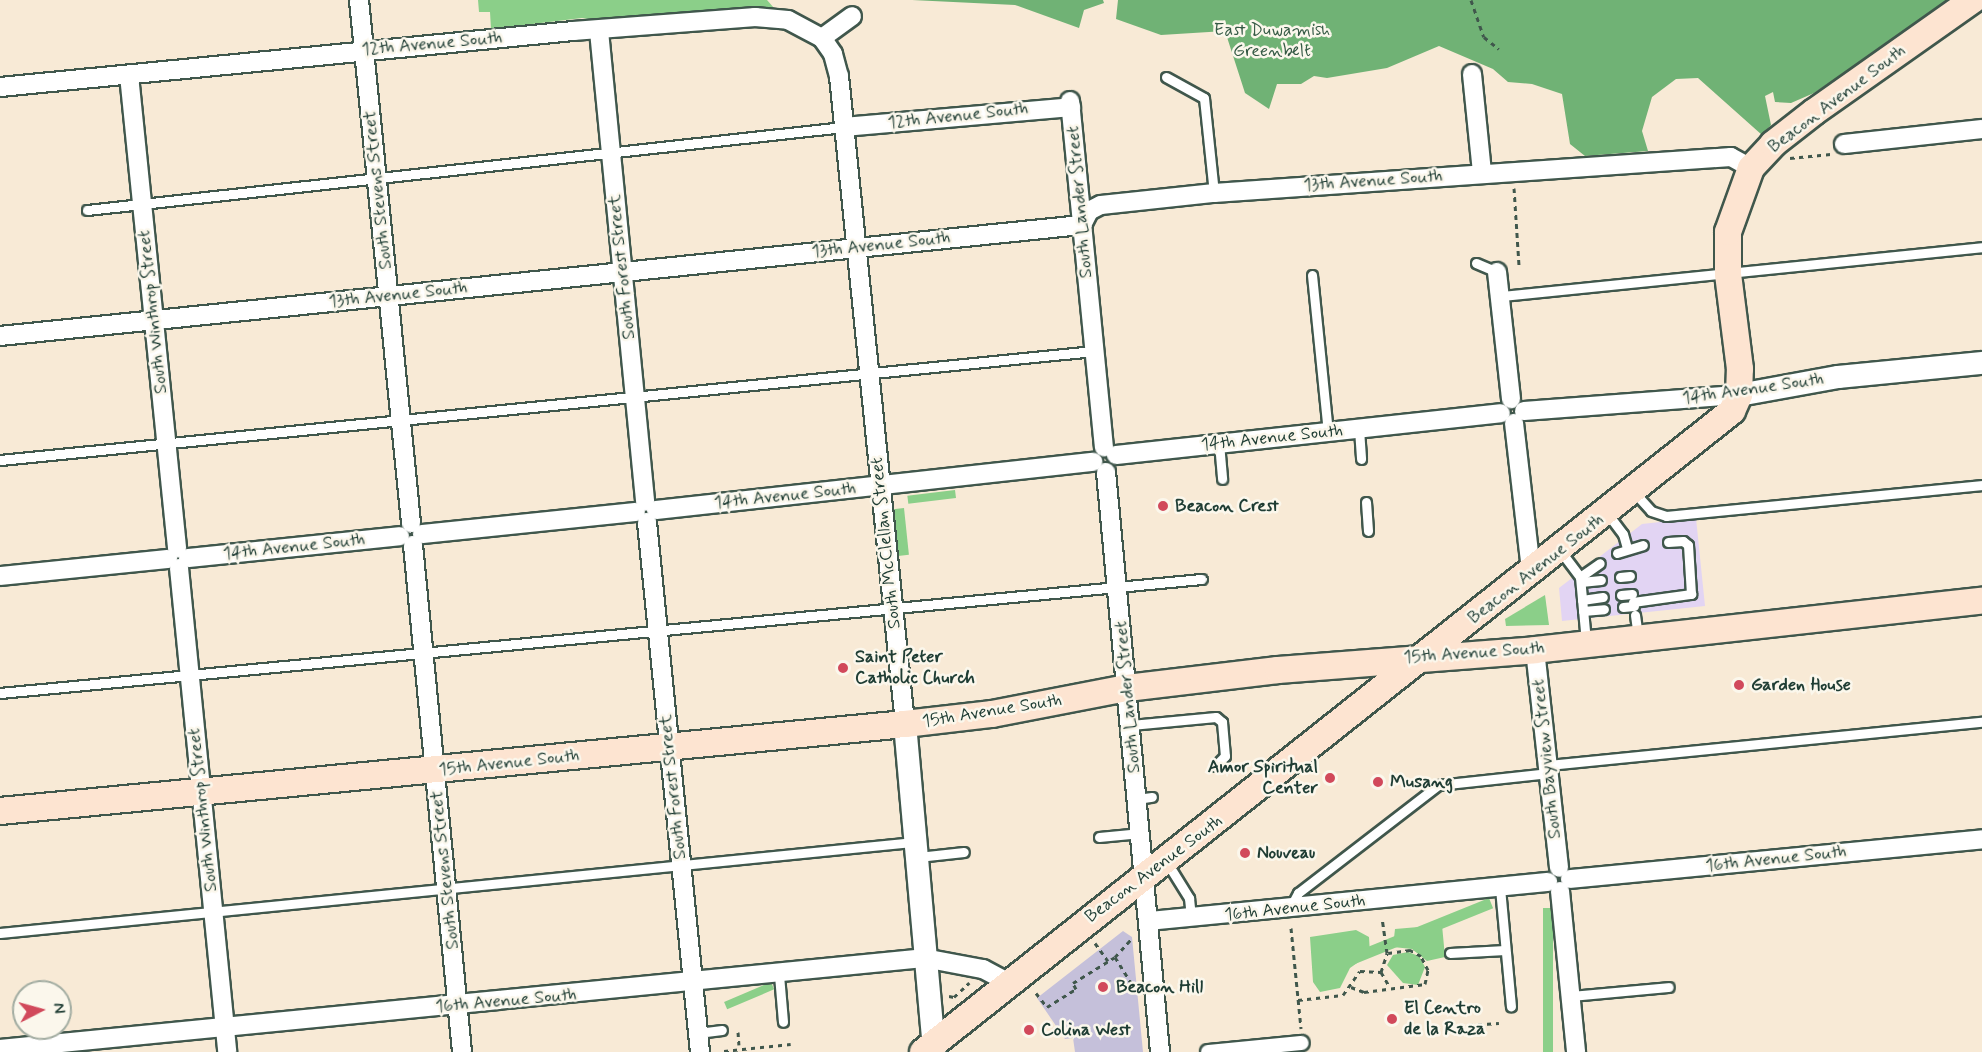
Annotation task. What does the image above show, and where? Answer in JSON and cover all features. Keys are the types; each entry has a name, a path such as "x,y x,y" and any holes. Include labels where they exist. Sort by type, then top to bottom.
{"main road":[{"name":"Beacon Avenue South","path":"930,1049 1007,982 1145,878 1531,571 1634,492 1732,411 1739,395 1740,369 1728,274 1732,213 1751,168 1773,144 1814,112 1973,0"},
{"name":"15th Avenue South","path":"0,811 435,771 904,724 1127,688 1423,657 1535,650 1587,644 1634,611 1982,601"}],"street":[{"name":"South Stevens Street","path":"359,0 462,1052"},
{"path":"822,38 852,16"},
{"name":"12th Avenue South","path":"0,87 364,50 772,17 800,24 822,38"},
{"name":"South Forest Street","path":"599,32 700,1052"},
{"name":"South McClellan Street","path":"822,38 836,63 844,127 904,724 930,1049"},
{"path":"1472,74 1482,173"},
{"name":"South Winthrop Street","path":"129,75 227,1052"},
{"name":"12th Avenue South","path":"844,127 1071,104"},
{"name":"South Lander Street","path":"1071,104 1094,351 1110,451"},
{"path":"1841,149 1982,129"},
{"name":"13th Avenue South","path":"0,336 1082,225 1089,211 1101,205 1214,193 1731,157 1751,168"},
{"path":"1497,272 1502,296 1512,411 1531,571"},
{"name":"14th Avenue South","path":"1110,451 1219,443 1512,411 1739,395 1838,377 1982,363"},
{"path":"1100,467 1095,451 1110,451"},
{"name":"South Lander Street","path":"1100,467 1117,588 1131,725 1145,798 1141,833 1160,1052"},
{"name":"14th Avenue South","path":"0,576 646,512 880,485 1100,467"},
{"name":"South Bayview Street","path":"1535,650 1576,1052"},
{"name":"16th Avenue South","path":"1149,921 1290,909 1982,839"},
{"name":"16th Avenue South","path":"0,1049 779,975 924,958 983,969 1007,982"},
{"path":"1208,1052 1302,1043"}],"lane":[{"path":"1166,77 1204,98 1214,193"},
{"path":"87,210 844,127"},
{"path":"1502,296 1982,247"},
{"path":"1476,263 1497,272"},
{"path":"1312,275 1328,432"},
{"path":"0,460 166,441 635,398 869,372 1094,351"},
{"path":"1359,429 1361,459"},
{"path":"1219,443 1222,479"},
{"path":"1634,492 1651,512 1666,516 1982,485"},
{"path":"1366,502 1368,531"},
{"path":"1607,513 1627,548"},
{"path":"1623,607 1634,611 1691,594 1688,545 1683,541 1668,542"},
{"path":"1617,553 1627,548 1643,545"},
{"path":"1559,549 1580,579 1587,644"},
{"path":"1580,579 1600,563"},
{"path":"1620,577 1630,576"},
{"path":"0,693 1202,579"},
{"path":"1580,579 1601,580"},
{"path":"1621,595 1634,611"},
{"path":"1582,600 1603,597"},
{"path":"1584,611 1604,609"},
{"path":"1131,725 1216,717 1222,722 1225,756 1215,766"},
{"path":"1290,909 1298,893 1438,785 1548,769 1982,722"},
{"path":"1099,837 1141,833"},
{"path":"0,933 681,864 915,849 964,852"},
{"path":"1166,861 1189,898 1191,918"},
{"path":"1500,888 1510,1006"},
{"path":"1450,953 1505,950"},
{"path":"779,975 783,1022"},
{"path":"1570,996 1669,987"},
{"path":"698,1033 722,1030"}],"path":[{"path":"1471,0 1484,37 1499,49"},
{"path":"1779,159 1841,149"},
{"path":"1514,184 1519,266"},
{"path":"1382,919 1387,953 1381,972 1389,987"},
{"path":"1291,928 1302,1043"},
{"path":"1036,993 1047,1006 1076,989 1073,983 1115,957 1135,934"},
{"path":"1095,943 1108,962"},
{"path":"1351,987 1364,992 1425,984 1428,970 1415,952 1387,953"},
{"path":"1115,957 1142,1001"},
{"path":"1298,1000 1343,995 1351,987 1360,971 1381,972"},
{"path":"950,997 969,986 970,981"},
{"path":"1470,1024 1499,1023"},
{"path":"738,1032 739,1045"},
{"path":"724,1051 791,1044"}],"shaded area":[{"path":"1696,518 1705,606 1562,621 1559,588 1642,524"},
{"path":"1123,931 1132,937 1143,1052 1075,1052 1073,1038 1065,1039 1037,998"}],"green space":[{"path":"478,0 767,0 774,8 618,24 582,18 491,29 490,12 479,12"},
{"path":"912,0 1103,0 1104,3 1084,10 1079,28 1015,5"},
{"name":"East Duwamish Greenbelt","path":"1118,0 1954,0 1814,93 1791,103 1775,102 1773,92 1765,96 1771,125 1762,135 1698,78 1676,79 1652,97 1642,131 1648,151 1585,156 1570,144 1562,94 1532,84 1508,82 1493,69 1439,46 1387,68 1327,78 1314,76 1301,84 1277,84 1269,109 1245,93 1225,31 1161,35 1116,19"},
{"path":"955,490 956,498 908,504 907,496"},
{"path":"904,508 909,555 898,556 893,509"},
{"path":"1545,595 1549,625 1506,626 1505,619"},
{"path":"1489,898 1493,908 1329,975 1325,964"},
{"path":"1543,908 1553,908 1553,1052 1543,1052"},
{"path":"1442,925 1445,957 1427,961 1412,949 1393,947 1395,929"},
{"path":"1356,930 1369,937 1370,954 1350,968 1340,988 1320,992 1313,982 1310,937"},
{"path":"1408,952 1419,956 1425,967 1418,985 1403,983 1387,965 1393,955"},
{"path":"771,982 774,989 727,1009 724,1002"}],"place":[{"name":"Beacon Crest","path":"1163,506"},
{"name":"Saint Peter Catholic Church","path":"843,668"},
{"name":"Garden House","path":"1739,685"},
{"name":"Amor Spiritual Center","path":"1330,778"},
{"name":"Musang","path":"1378,782"},
{"name":"Nouveau","path":"1245,853"},
{"name":"Beacon Hill","path":"1103,987"},
{"name":"El Centro de la Raza","path":"1392,1019"},
{"name":"Colina West","path":"1029,1030"}]}
